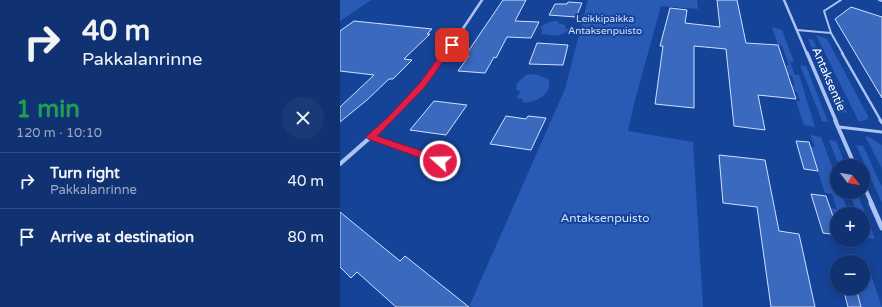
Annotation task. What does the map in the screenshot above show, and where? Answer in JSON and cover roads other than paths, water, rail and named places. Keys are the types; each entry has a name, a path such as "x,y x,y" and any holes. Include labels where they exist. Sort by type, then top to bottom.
{"street":[{"path":"340,164 391,119 425,82 482,0"},
{"name":"Antaksentie","path":"784,0 852,159"},
{"path":"869,199 882,228"}],"lane":[{"path":"841,0 824,11 831,33 882,123"},
{"path":"797,30 831,33"},
{"path":"838,127 882,132"},
{"path":"371,137 453,166"}],"park label":[{"name":"Leikkipaikka Antaksenpuisto","path":"605,24"},
{"name":"Antaksenpuisto","path":"605,218"}]}
